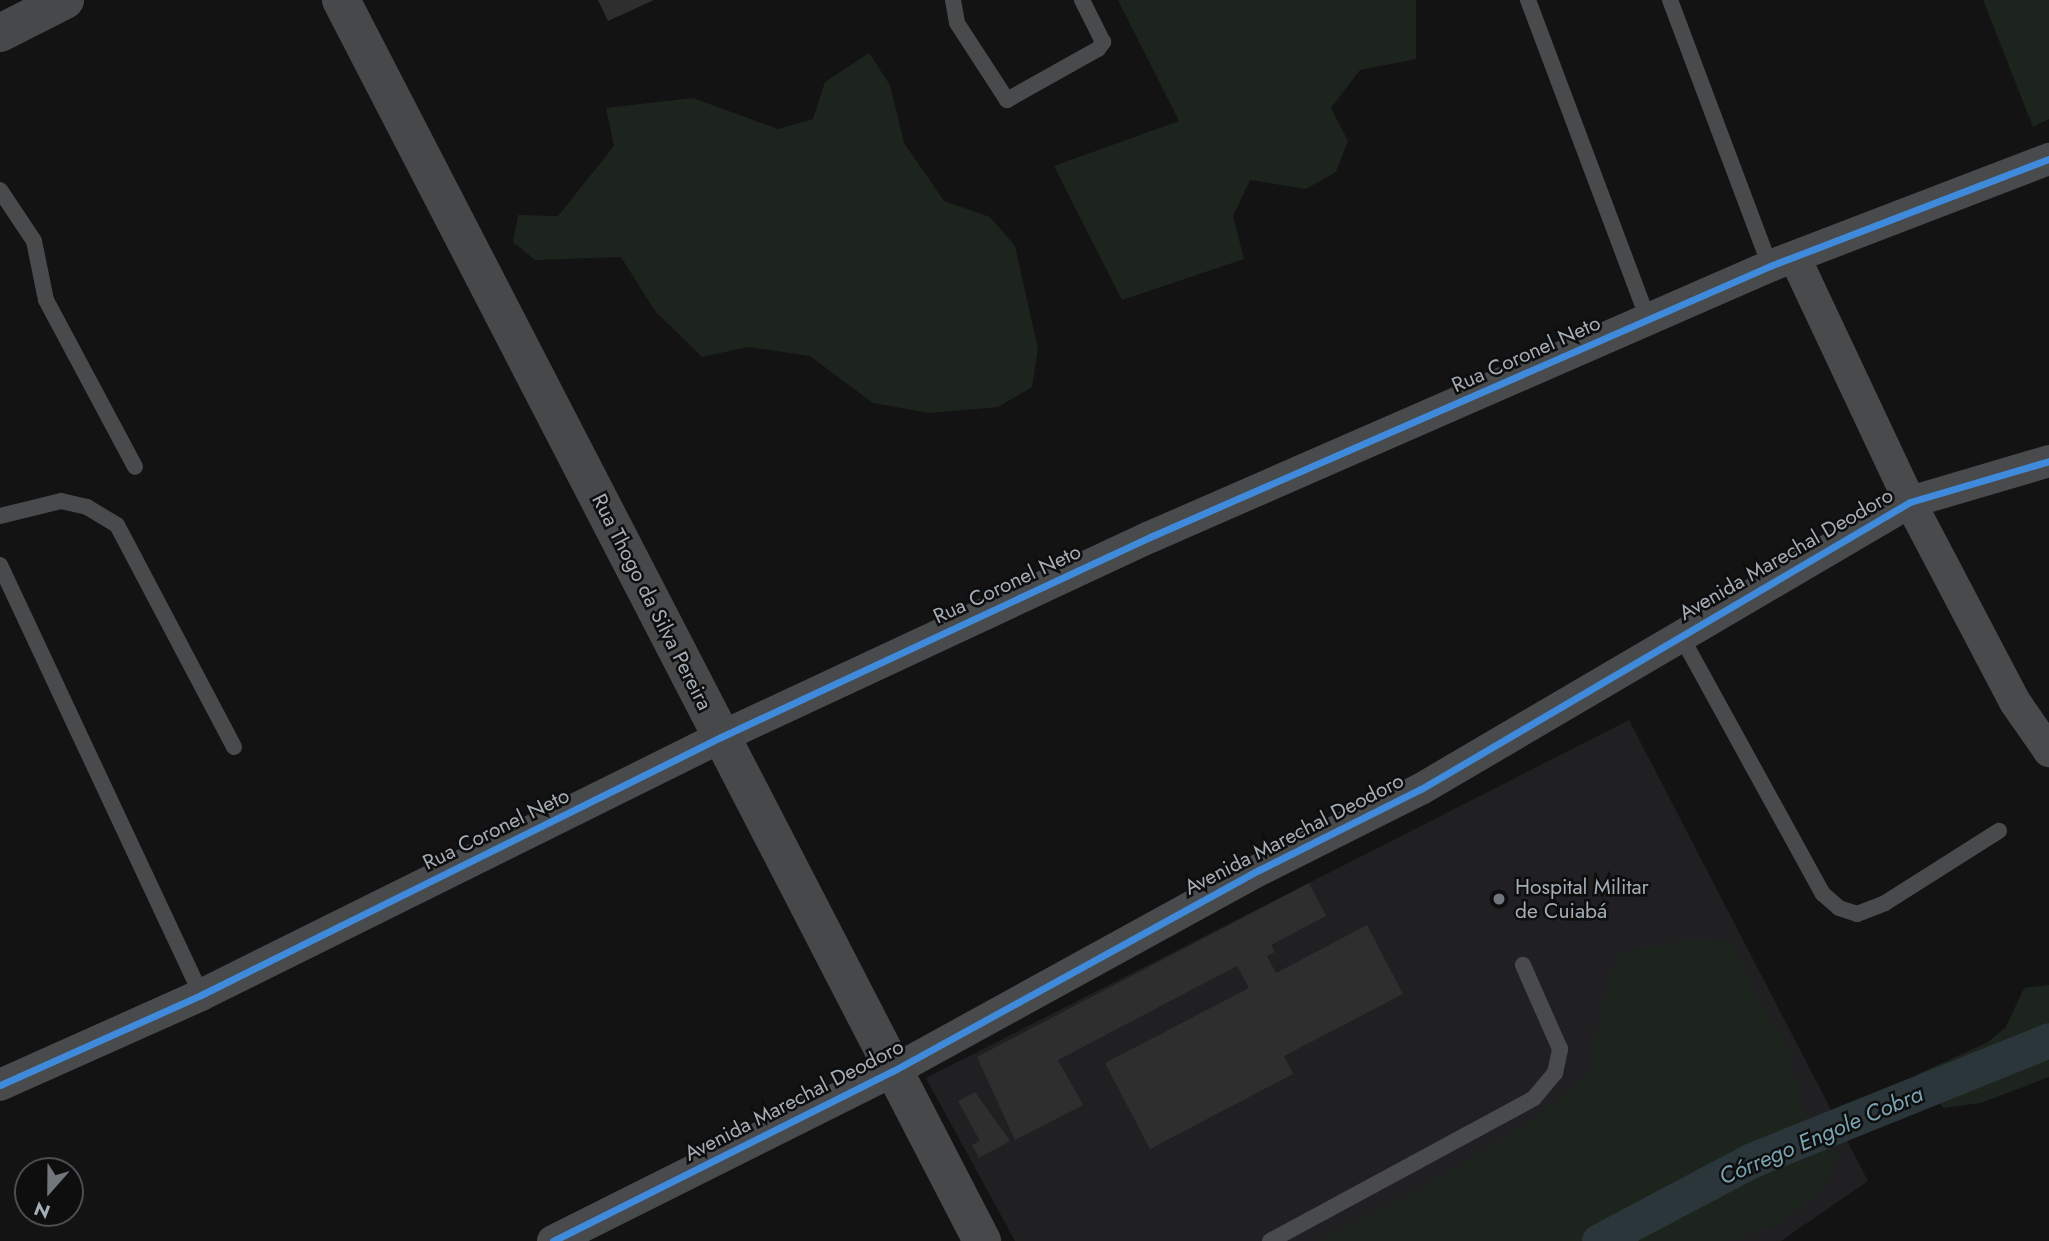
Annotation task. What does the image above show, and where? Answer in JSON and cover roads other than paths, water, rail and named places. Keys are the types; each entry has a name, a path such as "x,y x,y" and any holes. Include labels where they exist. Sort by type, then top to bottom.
{"street":[{"path":"0,33 65,0"},
{"name":"Rua Thogo da Silva Pereira","path":"341,0 982,1241"},
{"name":"Rua Coronel Neto","path":"0,1085 201,995 721,737 1150,537 1783,263 2049,159"},
{"path":"1783,263 2015,702 2049,751"},
{"name":"Avenida Marechal Deodoro","path":"553,1241 893,1071 1259,870 1421,789 1910,502 2049,461"}],"lane":[{"path":"953,0 957,23 1007,100 1098,49 1102,42 1082,0"},
{"path":"1528,0 1648,320"},
{"path":"1670,0 1783,263"},
{"path":"0,190 34,242 46,300 135,467"},
{"path":"0,516 61,500 87,507 117,525 234,747"},
{"path":"0,565 201,995"},
{"path":"1681,636 1823,894 1839,908 1857,914 1885,903 1999,831"},
{"path":"1270,1241 1534,1098 1555,1073 1560,1049 1523,965"}],"waterway":[{"name":"Córrego Engole Cobra","path":"1599,1241 1752,1160 2049,1040"}],"place":[{"name":"Hospital Militar de Cuiabá","path":"1499,899"}]}
